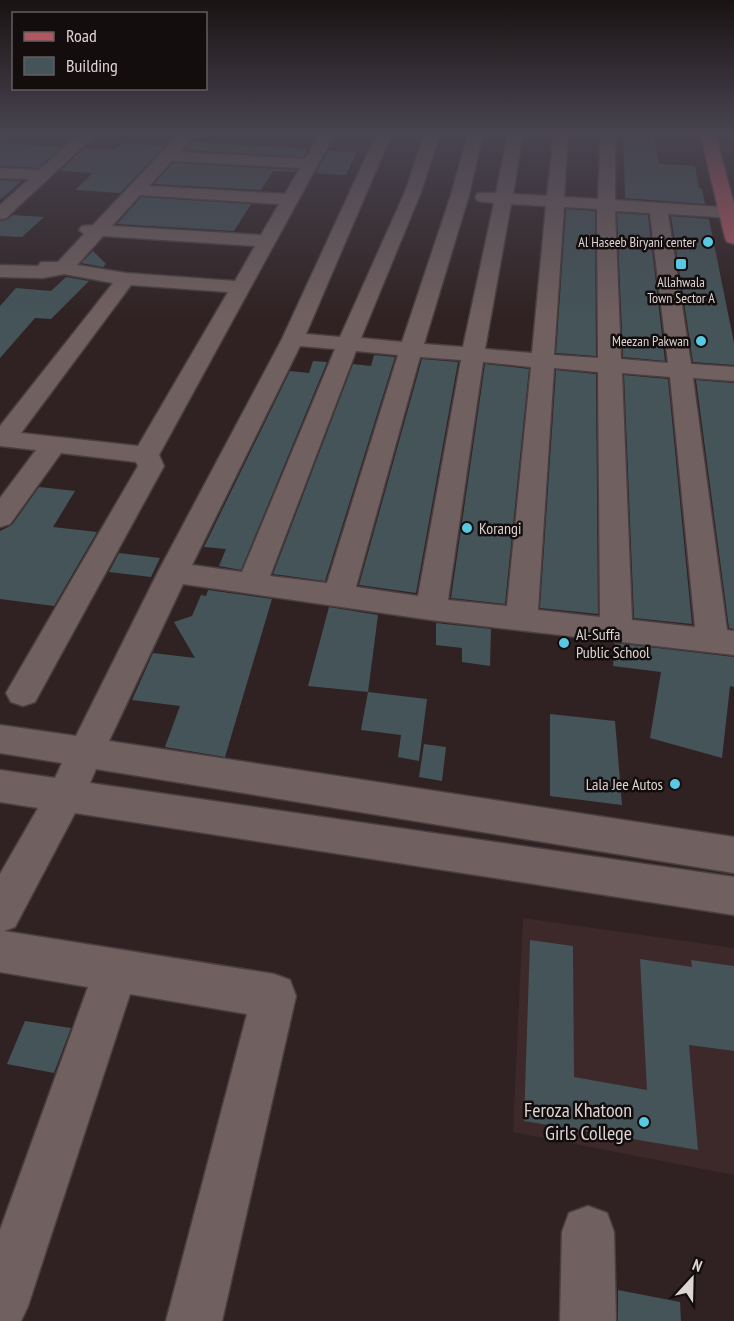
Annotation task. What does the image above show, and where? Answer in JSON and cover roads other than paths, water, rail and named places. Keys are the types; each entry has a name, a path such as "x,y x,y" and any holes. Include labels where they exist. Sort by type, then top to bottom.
{"main road":[{"path":"725,195 731,213 734,238"}],"street":[{"path":"0,214 22,195"},
{"path":"94,230 124,195"},
{"path":"0,288 5,269 43,272 53,267 132,195"},
{"path":"208,195 290,200"},
{"path":"146,455 293,195"},
{"path":"0,913 88,752 173,572 293,339 398,195"},
{"path":"252,584 348,344 400,195"},
{"path":"455,195 731,213"},
{"path":"338,596 411,349 460,195"},
{"path":"431,609 473,354 506,195"},
{"path":"522,618 556,195"},
{"path":"606,195 616,629"},
{"path":"173,572 431,609 723,641 658,208"},
{"path":"94,230 266,241"},
{"path":"53,267 126,279 240,287"},
{"path":"1,439 126,279"},
{"path":"293,339 544,361 734,374"},
{"path":"1,439 146,455"},
{"path":"0,518 54,444"},
{"path":"23,693 151,465 146,455"},
{"path":"0,739 734,855"},
{"path":"0,786 734,897"},
{"path":"0,951 274,996 194,1321"},
{"path":"0,1306 116,970"},
{"path":"588,1232 588,1321"}],"place":[{"name":"Al Haseeb Biryani center","path":"708,242"},
{"name":"Allahwala Town Sector A","path":"681,264"},
{"name":"Meezan Pakwan","path":"701,341"},
{"name":"Korangi","path":"467,528"},
{"name":"Al-Suffa Public School","path":"564,643"},
{"name":"Lala Jee Autos","path":"675,784"},
{"name":"Feroza Khatoon Girls College","path":"644,1122"}]}
